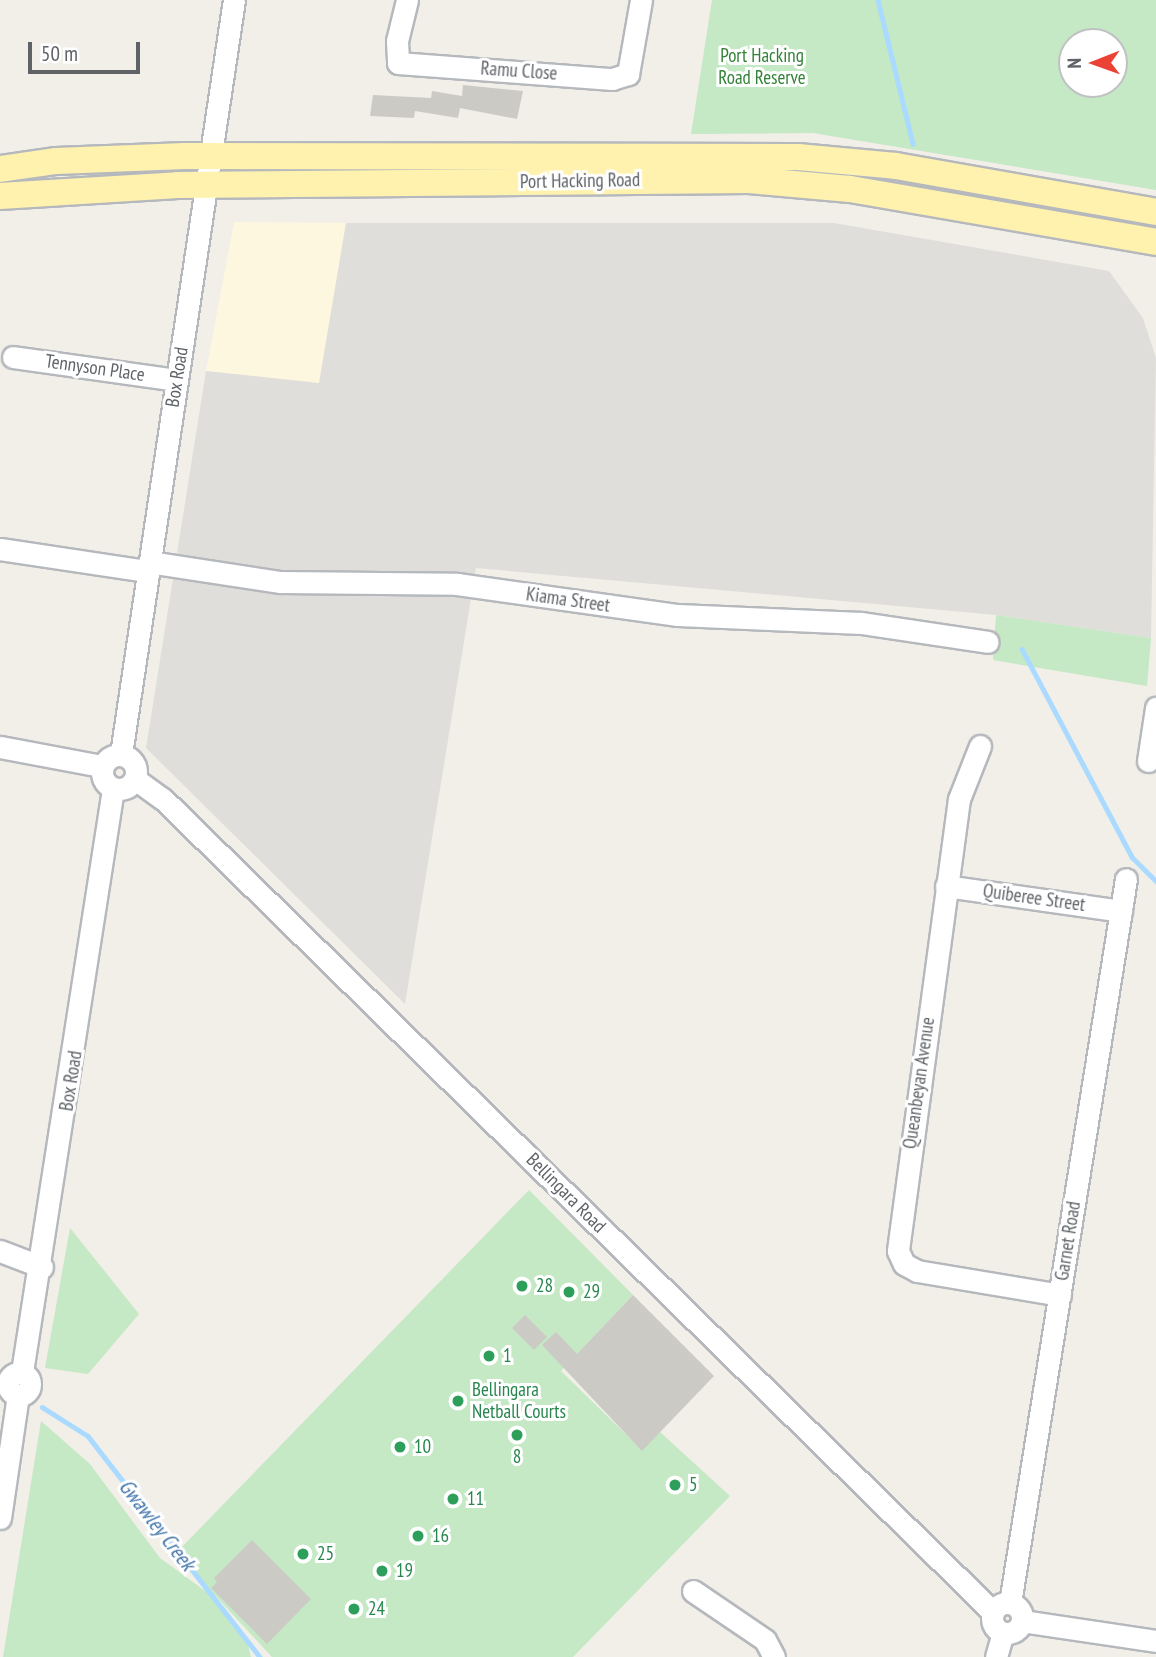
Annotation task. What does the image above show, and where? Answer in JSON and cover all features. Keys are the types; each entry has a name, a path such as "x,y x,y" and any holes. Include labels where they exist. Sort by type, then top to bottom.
{"main road":[{"name":"Port Hacking Road","path":"0,169 67,160 211,156 798,157 896,166 1156,212"},
{"name":"Port Hacking Road","path":"0,196 207,184 749,180 850,189 1156,242"}],"street":[{"name":"Box Road","path":"121,754 234,0"},
{"name":"Ramu Close","path":"407,0 397,41 398,63 612,79 628,74 641,0"},
{"name":"Tennyson Place","path":"13,357 176,380"},
{"name":"Kiama Street","path":"0,549 280,582 457,584 678,615 861,623 988,642"},
{"path":"1148,761 1155,733 1156,708"},
{"name":"Queanbeyan Avenue","path":"980,746 959,799 898,1251 904,1264 917,1271 1060,1294"},
{"path":"0,747 102,766 121,754 134,763 135,779 124,789 113,789 104,782 102,766"},
{"name":"Bellingara Road","path":"135,779 163,799 1001,1608"},
{"name":"Box Road","path":"0,1518 18,1395 8,1382 22,1372 42,1267 113,789"},
{"name":"Garnet Road","path":"1001,1608 1060,1294 1126,879"},
{"name":"Quiberee Street","path":"946,886 1121,911"},
{"path":"0,1251 42,1267"},
{"path":"693,1591 765,1640 774,1657"},
{"path":"1001,1608 1021,1612 1022,1621 1017,1630 1003,1633 995,1627 1001,1608"},
{"path":"1022,1621 1156,1640"},
{"path":"996,1657 1003,1633"}],"shaded area":[{"path":"234,222 346,223 319,384 206,371"},
{"path":"346,223 834,223 1109,271 1143,318 1156,358 1151,638 996,615 476,568 405,1004 146,748 206,371 319,383"}],"green space":[{"name":"Port Hacking Road Reserve","path":"712,0 1156,0 1156,190 813,133 691,134"},
{"path":"996,615 1151,638 1147,686 993,660"},
{"name":"Bellingara Netball Courts","path":"529,1190 633,1295 561,1371 642,1450 660,1432 730,1496 573,1657 272,1657 176,1553"},
{"path":"70,1228 139,1314 88,1374 45,1368"},
{"path":"41,1421 90,1464 160,1558 208,1593 246,1636 251,1657 3,1657"}],"building":[{"path":"463,85 523,91 517,119 460,108 458,118 415,111 414,118 370,116 373,95 431,98 432,91 462,96"},
{"path":"633,1295 714,1376 642,1451 542,1345 556,1332 577,1354"},
{"path":"525,1315 547,1337 534,1350 512,1328"},
{"path":"252,1540 311,1599 267,1644 211,1588 217,1582 214,1578"}],"waterway":[{"path":"878,0 913,144"},
{"path":"1022,649 1132,857 1156,881"},
{"name":"Gwawley Creek","path":"42,1407 88,1436 260,1657"}],"place":[{"name":"28","path":"522,1286"},
{"name":"29","path":"569,1292"},
{"name":"1","path":"489,1356"},
{"name":"Bellingara Netball Courts","path":"458,1401"},
{"name":"8","path":"517,1435"},
{"name":"10","path":"400,1447"},
{"name":"5","path":"675,1485"},
{"name":"11","path":"453,1499"},
{"name":"16","path":"418,1536"},
{"name":"25","path":"303,1554"},
{"name":"19","path":"382,1571"},
{"name":"24","path":"354,1609"}]}
